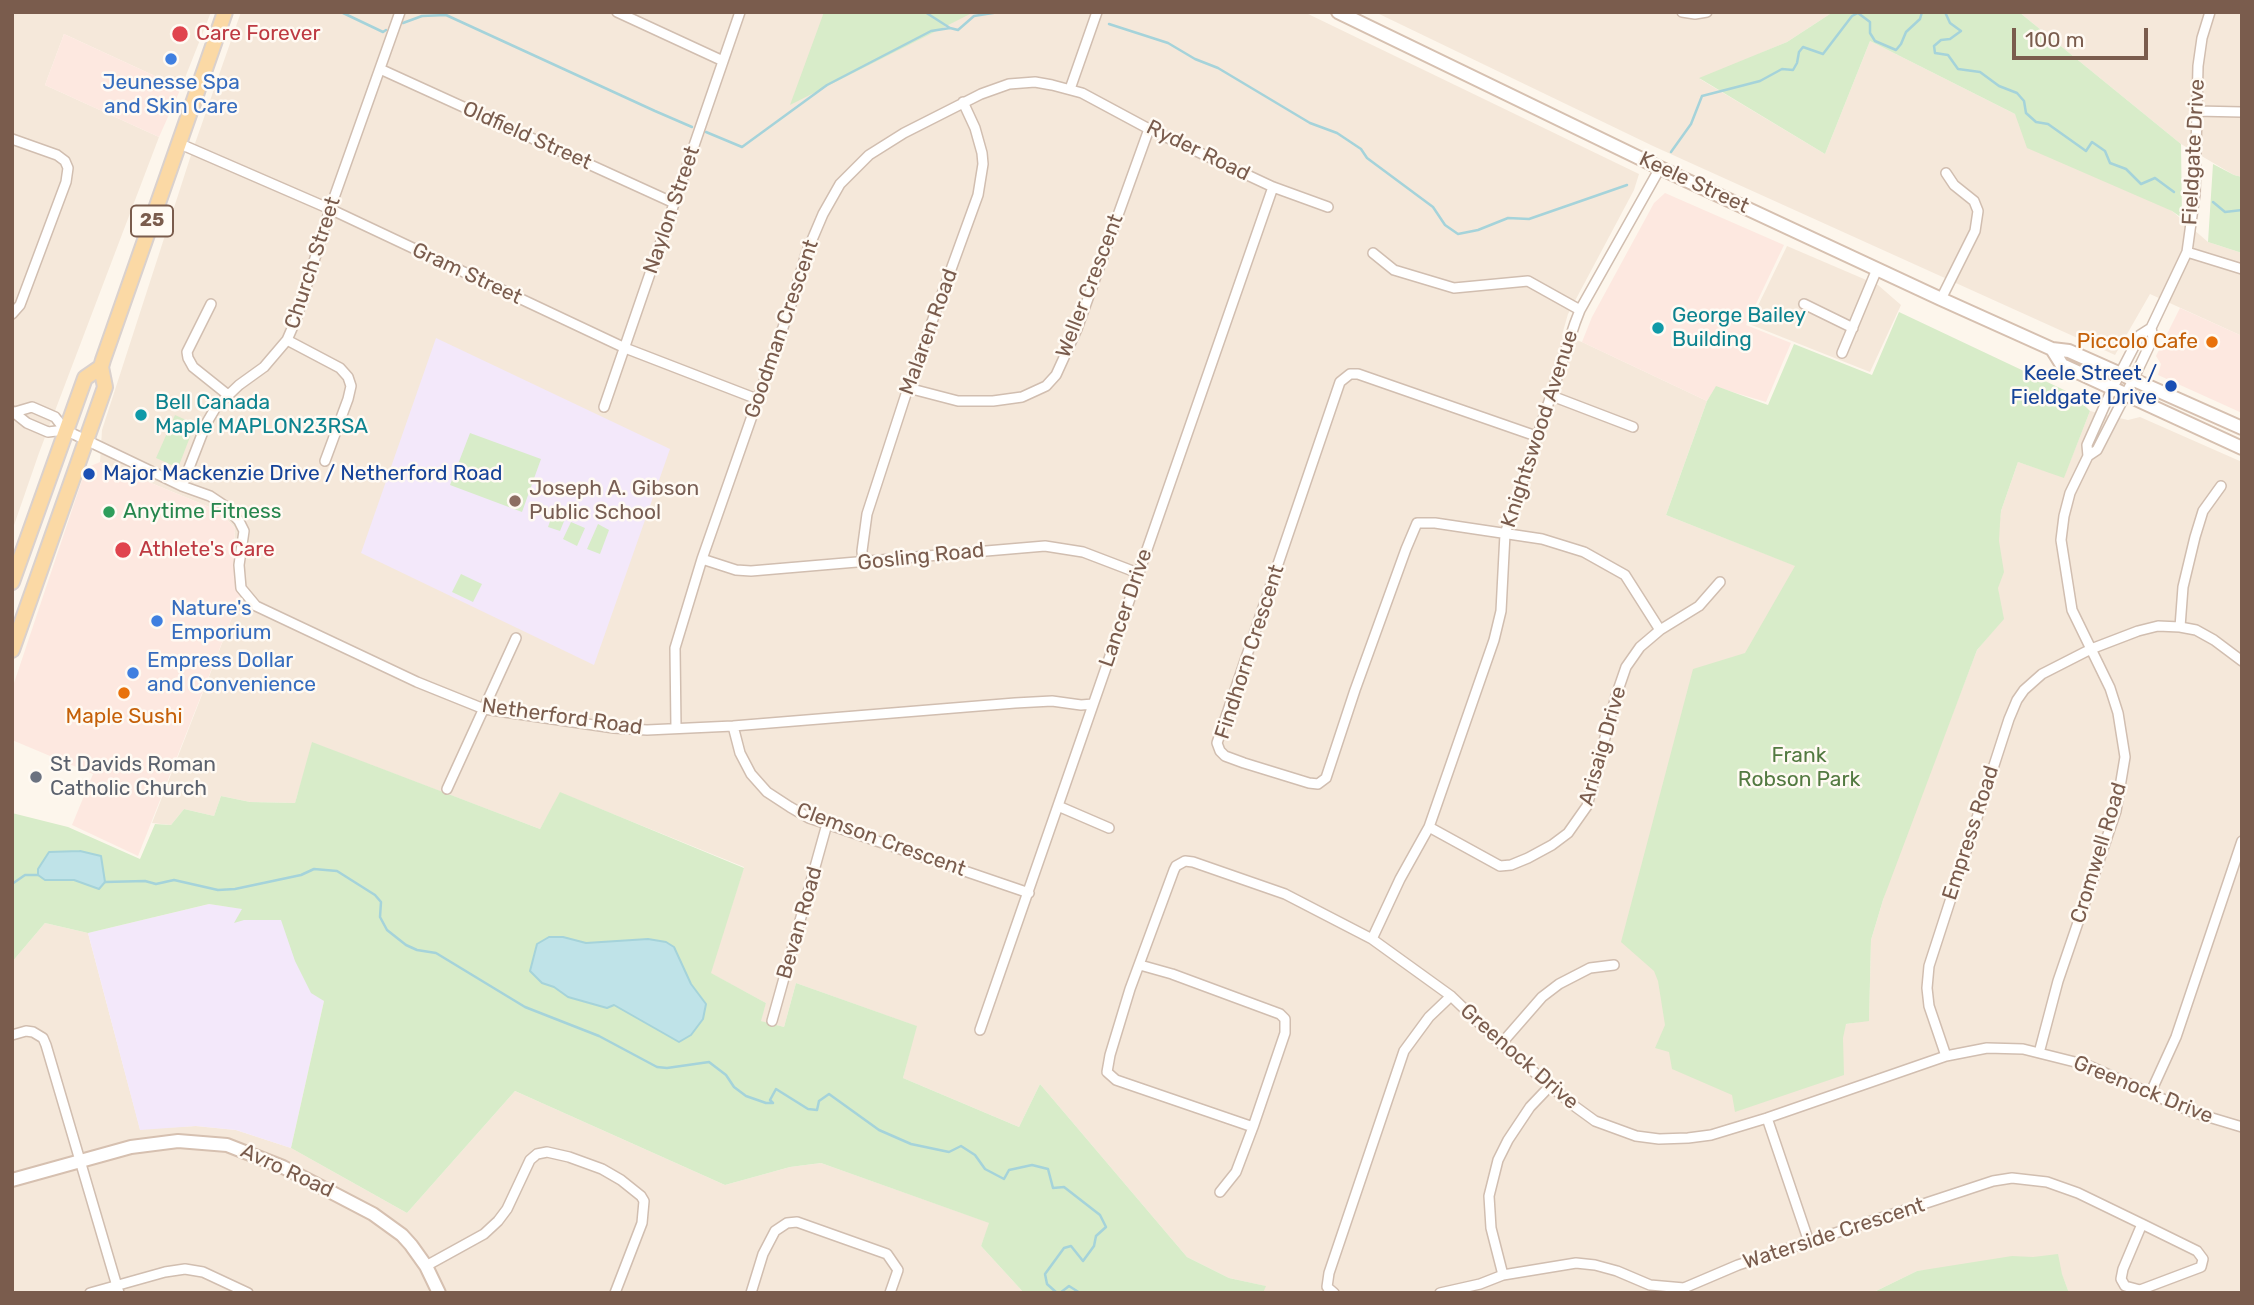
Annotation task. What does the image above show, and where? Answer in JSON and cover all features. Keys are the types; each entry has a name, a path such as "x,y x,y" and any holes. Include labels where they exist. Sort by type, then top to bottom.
{"main road":[{"name":"25","path":"12,650 105,387 101,367 225,12"},
{"name":"Keele Street","path":"1338,12 1660,168 1941,299 2052,349 2069,351 2242,428"},
{"name":"Keele Street","path":"2052,349 2062,365 2242,448"},
{"name":"25","path":"12,582 85,378 101,367"},
{"name":"Avro Road","path":"12,1180 131,1147 160,1143 209,1142 227,1145 283,1167 358,1205 401,1235 426,1266 439,1293"}],"street":[{"name":"Church Street","path":"182,486 206,424 216,407 264,368 286,341 400,12"},
{"path":"617,12 723,61"},
{"name":"Naylon Street","path":"604,407 740,12"},
{"path":"1070,89 1097,12"},
{"path":"1682,12 1707,12"},
{"name":"Fieldgate Drive","path":"2112,389 2140,335 2151,328 2187,252 2195,194 2198,66 2202,38 2210,12"},
{"name":"Oldfield Street","path":"380,69 674,203"},
{"name":"Goodman Crescent","path":"676,728 675,648 702,559 806,254 823,214 840,184 869,155 963,102 1009,84 1035,82 1070,89"},
{"name":"Ryder Road","path":"1070,89 1273,187 1328,207"},
{"name":"Malaren Road","path":"863,563 867,514 908,388 978,195 984,164 975,128 963,102"},
{"path":"2196,111 2242,112"},
{"name":"Weller Crescent","path":"908,388 958,401 993,401 1022,397 1046,386 1056,374 1077,329 1149,129"},
{"path":"12,139 57,155 65,161 68,168 66,182 20,305 12,314"},
{"name":"Gram Street","path":"178,143 330,209 625,348 757,399"},
{"name":"Knightswood Avenue","path":"1372,939 1429,828 1499,621 1505,534 1580,310 1660,168"},
{"path":"1941,299 1975,231 1978,211 1973,201 1954,185 1946,173"},
{"name":"Lancer Drive","path":"980,1030 1273,187"},
{"path":"2187,252 2242,270"},
{"path":"1373,253 1394,270 1454,288 1528,281 1580,310"},
{"path":"1842,353 1877,269"},
{"path":"211,304 187,352 188,358 194,367 228,395"},
{"path":"1804,304 1853,328"},
{"name":"Fieldgate Drive","path":"2125,395 2153,338 2151,328"},
{"path":"286,341 340,368 348,377 351,386 325,461"},
{"name":"Findhorn Crescent","path":"1505,534 1434,523 1417,523 1326,778 1318,784 1308,783 1244,764 1220,751 1217,743 1340,382 1350,374 1358,374 1536,436"},
{"name":"Cromwell Road","path":"2088,456 2087,445 2112,389"},
{"name":"Cromwell Road","path":"2039,1053 2058,981 2116,811 2122,781 2125,757 2118,713 2110,688 2072,610 2061,540 2070,493 2088,456 2097,450 2125,395"},
{"path":"1552,396 1633,427"},
{"path":"14,411 32,407 55,417 65,430"},
{"path":"14,411 27,423 48,432 65,430"},
{"name":"Netherford Road","path":"65,430 182,486 210,496 225,506 242,524 244,531 239,565 241,588 257,606 417,682 484,709 614,728 647,730 733,726 1015,702 1093,704"},
{"path":"2221,486 2203,511 2195,537 2183,587 2180,626 2196,630 2214,640 2242,662"},
{"path":"1505,534 1542,539 1584,552 1625,575 1660,630"},
{"name":"Gosling Road","path":"702,559 736,570 751,571 1045,546 1083,552 1138,573"},
{"name":"Arisaig Drive","path":"1429,828 1500,866 1528,858 1568,833 1587,806 1615,696 1626,667 1640,647 1660,630 1699,606 1720,582"},
{"name":"Empress Road","path":"1946,1056 1929,1006 1929,966 2009,719 2024,690 2042,674 2091,649 2138,631 2158,626 2180,626"},
{"path":"447,789 516,638"},
{"name":"Clemson Crescent","path":"733,726 740,753 751,774 767,792 809,818 1029,893"},
{"path":"1058,806 1109,828"},
{"name":"Bevan Road","path":"772,1021 827,824"},
{"path":"2150,1094 2176,1037 2242,841"},
{"name":"Greenock Drive","path":"1253,1127 1116,1080 1107,1072 1110,1055 1174,870 1185,861 1285,894 1372,939 1451,996 1501,1044 1595,1121 1636,1136 1659,1139 1688,1138 1720,1132 1946,1056 1987,1048 2023,1049 2087,1065 2192,1112 2242,1127"},
{"path":"1140,965 1280,1014 1285,1019 1285,1033 1253,1127 1236,1172 1220,1192"},
{"path":"1501,1044 1542,997 1559,984 1590,968 1614,965"},
{"path":"1334,1293 1327,1287 1329,1273 1404,1051 1429,1017 1451,996"},
{"path":"12,1035 26,1031 43,1038 118,1290"},
{"path":"1503,1275 1488,1214 1491,1185 1498,1160 1508,1140 1530,1107 1550,1086"},
{"path":"1767,1118 1810,1242"},
{"path":"426,1266 484,1234 498,1221 507,1209 530,1160 537,1154 547,1152 602,1169 621,1180 644,1201 642,1223 615,1293"},
{"name":"Waterside Crescent","path":"1440,1293 1480,1284 1503,1275 1576,1263 1617,1271 1650,1285 1684,1288 1738,1265 1993,1181 2012,1178 2058,1185 2173,1237 2197,1251 2203,1259 2201,1267 2140,1290 2125,1286 2121,1279 2123,1269 2142,1224"},
{"path":"751,1293 763,1254 775,1231 787,1223 797,1222 887,1254 898,1270 890,1293"},
{"path":"90,1293 118,1290 164,1272 185,1269 203,1272 248,1293"}],"shaded area":[{"path":"12,12 211,12 181,88 64,34 45,85 159,137 12,531"},
{"path":"241,12 1304,12 1639,174 1634,190 1568,314 1562,335 1707,401 1666,515 1804,569 1842,1025 1869,1020 1871,940 1890,877 1977,650 2003,619 1994,566 2001,511 2018,462 2064,477 2090,411 2128,420 2140,417 2242,462 2242,1293 2069,1293 2056,1259 1917,1271 1872,1293 1263,1293 1265,1286 1229,1278 1187,1257 1040,1084 1019,1127 903,1078 916,1026 796,983 784,1027 760,1021 766,1003 710,973 744,867 561,793 540,829 313,743 295,803 250,802 221,796 214,816 184,809 171,825 152,823 240,597 233,563 235,528 219,511 100,462 102,430 192,152"},
{"path":"1375,12 1833,12 1787,42 1700,79 1825,154 1870,41 2015,114 2172,211 2208,242 2242,253 2242,336 2150,294 2115,355 1653,146"},
{"path":"2019,12 2242,12 2242,177 2181,144"},
{"path":"64,34 181,88 159,137 45,85"},
{"path":"1665,193 1784,245 1746,325 1791,343 1766,402 1716,387 1707,401 1582,342 1592,317 1654,203"},
{"path":"1787,246 1878,285 1901,305 1870,372 1749,324"},
{"path":"2180,308 2242,336 2242,413 2158,375 2161,364 2156,356"},
{"name":"Joseph A. Gibson Public School","path":"436,338 670,449 594,665 361,553"},
{"path":"100,462 219,511 235,528 233,563 240,597 138,856 72,825 93,774 12,740 12,689 86,468"},
{"path":"209,904 289,915 324,1001 291,1148 236,1130 196,1126 140,1130 88,933"},
{"path":"45,923 88,933 140,1129 196,1126 236,1130 291,1148 407,1213 515,1091 725,1185 790,1167 821,1163 990,1223 981,1246 1024,1293 12,1293 12,962"}],"green space":[{"path":"824,12 974,12 790,105"},
{"path":"1833,12 2019,12 2181,144 2182,218 2172,211 2027,148 2015,114 1870,41 1825,154 1699,78 1787,42"},
{"path":"2213,164 2242,177 2242,253 2208,242"},
{"name":"Frank Robson Park","path":"1899,312 2081,398 2090,411 2064,478 2018,462 2001,511 1999,541 2004,572 1998,588 2004,619 1977,650 1883,900 1871,940 1869,1021 1846,1024 1843,1038 1844,1075 1735,1112 1732,1095 1672,1069 1669,1052 1655,1048 1665,1025 1658,981 1654,971 1621,942 1693,669 1745,653 1795,566 1666,515 1707,401 1716,386 1768,405 1794,344 1872,375"},
{"path":"175,415 195,424 178,468 156,458"},
{"path":"470,433 541,459 522,512 450,485"},
{"path":"554,510 567,514 560,531 548,527"},
{"path":"571,522 585,528 577,546 563,539"},
{"path":"598,524 609,530 600,554 587,549"},
{"path":"461,574 482,584 473,602 452,592"},
{"path":"312,742 540,829 560,792 744,868 711,973 766,1003 761,1021 784,1027 796,983 917,1026 903,1078 1019,1127 1040,1084 1187,1257 1229,1278 1266,1286 1263,1293 1024,1293 981,1246 989,1223 821,1163 790,1167 725,1185 515,1091 407,1213 291,1148 324,1001 311,993 295,961 281,920 244,920 234,923 242,909 209,904 88,933 45,923 12,962 12,813 68,827 140,859 155,824 171,825 184,809 214,816 221,796 250,802 295,803"},
{"path":"2058,1254 2069,1293 1872,1293 1917,1271 2012,1256"}],"water":[{"path":"80,851 101,856 105,882 99,889 74,880 45,880 38,875 38,869 49,852"},
{"path":"549,937 563,937 586,943 648,939 666,942 674,947 691,984 706,1004 703,1019 691,1035 679,1042 614,1005 607,1008 568,997 554,987 542,983 530,971 537,944"}],"waterway":[{"path":"341,12 383,32 386,30"},
{"path":"925,12 950,28"},
{"path":"706,132 742,147 827,85 931,31 950,28 958,30 974,16 999,12"},
{"path":"1671,152 1691,124 1702,96 1760,81 1782,69 1793,70 1803,47 1823,54 1852,16 1858,13 1870,22 1870,33 1875,41 1896,50 1906,32 1920,19 1922,12"},
{"path":"1945,12 1950,23 1961,31 1950,39 1941,40 1934,46 1935,53 1948,55 1958,69 1980,72 1999,86 2017,93 2024,101 2026,113 2036,122 2048,124 2086,151 2092,142 2105,151 2110,163 2126,169 2141,184 2155,178 2174,192"},
{"path":"403,23 422,16 446,15 692,127"},
{"path":"1109,24 1168,43 1195,59 1218,68 1310,123 1337,133 1433,207 1445,225 1458,234 1478,230 1508,218 1529,219 1627,185"},
{"path":"2213,202 2225,212 2242,210"},
{"path":"105,882 145,881 156,884 174,880 218,890 301,875 314,869 337,871 375,895 381,902 380,917 387,930 406,945 436,953 525,1007 599,1036 657,1067 709,1062 746,1096 766,1103 773,1103 770,1100 776,1089 808,1109 817,1110 819,1101 829,1094 879,1130 911,1144 949,1152 961,1146 975,1155 985,1169 1004,1179 1009,1170 1032,1165 1048,1169 1053,1188 1064,1187 1100,1215 1106,1227 1096,1236 1094,1246 1083,1261 1071,1246 1064,1248 1045,1274 1047,1284 1057,1293"},
{"path":"12,884 25,875 38,875"},
{"path":"1060,1293 1069,1286 1080,1293"}],"place":[{"name":"Care Forever","path":"180,34"},
{"name":"Jeunesse Spa and Skin Care","path":"171,59"},
{"name":"George Bailey Building","path":"1658,328"},
{"name":"Piccolo Cafe","path":"2212,342"},
{"name":"Keele Street / Fieldgate Drive","path":"2171,386"},
{"name":"Bell Canada Maple MAPLON23RSA","path":"141,415"},
{"name":"Major Mackenzie Drive / Netherford Road","path":"89,474"},
{"name":"Joseph A. Gibson Public School","path":"515,501"},
{"name":"Anytime Fitness","path":"109,512"},
{"name":"Athlete's Care","path":"123,550"},
{"name":"Nature's Emporium","path":"157,621"},
{"name":"Empress Dollar and Convenience","path":"133,673"},
{"name":"Maple Sushi","path":"124,693"},
{"name":"St Davids Roman Catholic Church","path":"36,777"}]}
